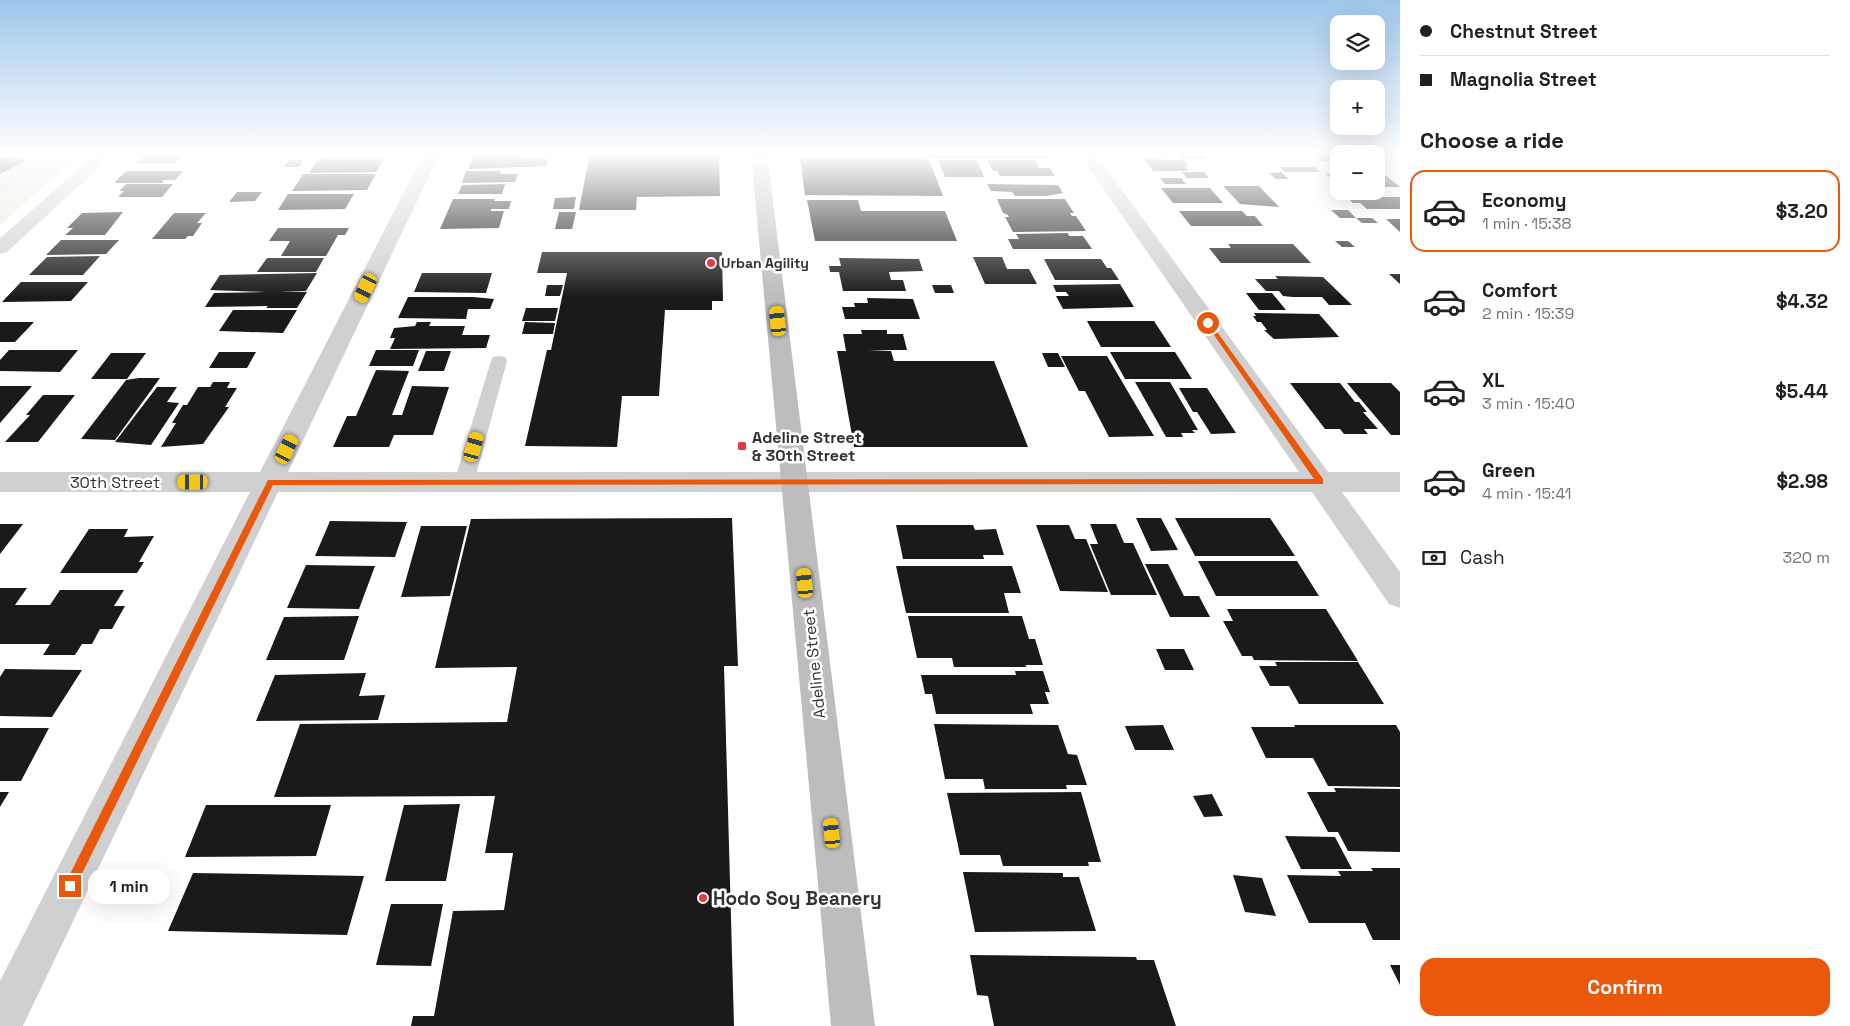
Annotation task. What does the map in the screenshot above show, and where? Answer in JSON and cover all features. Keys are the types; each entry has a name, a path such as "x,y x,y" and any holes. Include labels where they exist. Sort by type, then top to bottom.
{"main road":[{"name":"Adeline Street","path":"765,201 853,1026"}],"street":[{"path":"0,248 53,201"},
{"path":"0,1026 408,201"},
{"path":"1121,201 1400,595"},
{"name":"30th Street","path":"0,482 1400,482"}],"lane":[{"path":"464,482 499,361"}],"shaded area":[{"path":"0,201 27,201 0,225"}],"building":[{"path":"284,201 350,201 345,209 278,210"},
{"path":"452,201 511,201 509,209 491,209 491,211 504,211 499,228 440,229"},
{"path":"554,201 575,201 574,209 553,209"},
{"path":"581,201 637,201 636,210 579,210"},
{"path":"807,201 858,201 861,211 945,211 957,241 815,241"},
{"path":"998,201 1066,201 1074,213 1070,213 1072,216 1076,216 1086,231 1013,232 1005,217 1009,217 1008,215 1003,213"},
{"path":"1171,201 1221,201 1223,203 1173,203"},
{"path":"1237,201 1273,201 1279,207 1240,204"},
{"path":"1351,201 1400,201 1400,209 1367,209 1360,203 1353,203"},
{"path":"1331,210 1348,210 1356,218 1340,218"},
{"path":"1179,211 1242,211 1247,216 1255,216 1263,226 1191,226"},
{"path":"123,212 105,235 65,235 73,228 67,228 82,213"},
{"path":"559,212 576,212 572,229 555,229"},
{"path":"174,213 206,213 197,223 202,223 193,236 188,236 185,239 152,239"},
{"path":"1356,218 1372,218 1378,223 1362,223"},
{"path":"1386,219 1400,219 1400,232"},
{"path":"278,228 349,228 345,235 338,235 326,256 281,256 290,241 269,241"},
{"path":"1068,233 1069,236 1083,236 1092,249 1013,249 1008,239 1019,239 1016,234"},
{"path":"61,240 119,240 106,254 46,255"},
{"path":"1335,241 1348,241 1355,247 1342,247"},
{"path":"1228,244 1293,244 1311,263 1221,263 1209,248 1231,248"},
{"path":"542,252 722,252 723,301 712,301 712,310 665,310 659,396 622,396 617,447 525,446 547,350 551,350 567,273 537,273"},
{"path":"100,256 83,275 29,275 47,257"},
{"path":"973,257 1002,257 1007,269 1029,269 1037,284 985,284"},
{"path":"267,258 324,258 316,272 257,272"},
{"path":"839,258 919,259 923,271 889,272 891,280 903,280 906,291 843,291 839,272 830,272 829,266 841,266"},
{"path":"1044,259 1101,259 1107,268 1111,268 1119,280 1055,280"},
{"path":"317,273 306,291 280,291 307,292 297,308 266,308 268,306 205,307 214,293 265,292 210,290 220,275"},
{"path":"422,273 492,273 486,293 414,292"},
{"path":"1389,274 1400,274 1400,284"},
{"path":"1275,276 1323,277 1352,305 1329,305 1322,297 1283,296 1279,291 1266,291 1255,279 1278,279"},
{"path":"21,282 88,282 71,301 2,302"},
{"path":"1120,284 1134,307 1063,309 1056,296 1069,296 1066,292 1056,292 1053,285"},
{"path":"547,285 563,285 560,296 545,296"},
{"path":"932,285 951,285 954,293 935,293"},
{"path":"1246,293 1272,293 1286,310 1259,310"},
{"path":"408,297 473,297 494,299 490,309 468,309 466,319 398,318"},
{"path":"867,298 913,299 920,319 845,319 842,307 855,307 854,303 868,303"},
{"path":"526,308 558,308 555,321 522,321"},
{"path":"233,310 297,310 283,333 219,331"},
{"path":"1254,313 1319,314 1339,337 1274,339 1264,330 1267,330 1261,322 1257,322 1253,316 1256,316"},
{"path":"1087,321 1154,321 1171,347 1101,347"},
{"path":"0,322 34,322 15,342 0,342"},
{"path":"417,322 431,322 429,326 465,326 462,335 490,335 486,348 390,349 395,338 390,338 394,328 415,326"},
{"path":"525,322 555,323 553,334 522,334"},
{"path":"861,330 887,330 887,334 903,334 907,350 869,350 891,351 894,361 994,361 1028,447 854,447 837,351 846,351 843,334 862,334"},
{"path":"9,350 78,350 60,372 0,371 0,360"},
{"path":"376,350 419,350 413,366 369,366"},
{"path":"426,351 451,351 444,371 418,371"},
{"path":"219,352 256,352 247,368 209,368"},
{"path":"1110,352 1175,352 1192,379 1125,379"},
{"path":"111,353 146,353 127,379 91,379"},
{"path":"1042,353 1058,353 1065,367 1048,367"},
{"path":"1061,356 1107,356 1154,436 1109,437 1085,391 1079,391"},
{"path":"376,370 409,371 392,415 402,415 412,386 449,387 433,435 394,435 389,447 333,447 347,416 356,416"},
{"path":"160,378 115,440 81,439 126,380"},
{"path":"213,382 230,382 227,388 237,388 225,407 229,407 203,444 161,447 176,423 172,423 183,405 187,405 198,387 210,387"},
{"path":"1135,382 1170,382 1198,430 1192,430 1195,433 1181,433 1183,437 1166,437"},
{"path":"1290,383 1340,383 1355,402 1359,402 1367,412 1363,412 1378,429 1364,429 1368,434 1344,434 1340,429 1325,429"},
{"path":"1347,383 1391,383 1400,392 1400,435 1391,435"},
{"path":"0,386 32,386 0,423"},
{"path":"157,387 177,387 167,402 179,403 151,445 115,442"},
{"path":"1179,388 1207,388 1236,433 1211,434 1197,412 1193,412"},
{"path":"43,395 75,395 38,442 5,442 30,415 26,415"},
{"path":"732,518 738,666 724,666 734,1026 411,1026 413,1016 434,1016 453,911 504,910 513,853 485,853 495,796 274,797 300,724 507,722 517,667 435,668 471,519"},
{"path":"1136,518 1161,518 1178,550 1151,551"},
{"path":"1175,518 1270,518 1295,556 1195,556"},
{"path":"330,521 407,522 395,557 315,556"},
{"path":"0,524 23,524 0,554"},
{"path":"1090,524 1116,524 1124,543 1133,543 1157,595 1111,595 1090,544 1098,544"},
{"path":"896,525 973,525 975,530 996,529 1004,555 983,555 984,559 903,559"},
{"path":"1036,525 1069,525 1075,539 1086,539 1108,592 1060,591"},
{"path":"421,526 467,526 450,596 401,597"},
{"path":"89,529 128,529 124,537 154,536 139,562 144,562 137,573 60,573"},
{"path":"1198,561 1297,561 1319,596 1216,596"},
{"path":"1145,564 1168,564 1184,596 1199,596 1210,617 1170,617"},
{"path":"306,565 375,566 359,609 287,608"},
{"path":"896,566 1012,566 1021,593 1004,593 1009,613 906,613"},
{"path":"0,588 27,588 15,605 50,605 60,590 124,590 114,606 125,606 112,629 100,629 92,644 82,644 75,655 43,655 50,644 0,644"},
{"path":"1227,609 1326,609 1358,661 1254,660 1252,656 1242,656 1223,621 1233,621"},
{"path":"359,616 344,660 266,660 284,617"},
{"path":"908,616 1022,616 1029,639 1035,639 1043,665 1025,665 1027,667 954,667 952,658 917,658"},
{"path":"1156,649 1184,649 1194,670 1165,670"},
{"path":"1275,662 1358,662 1384,704 1299,704 1289,686 1270,686 1259,666 1277,666"},
{"path":"5,669 82,670 52,717 0,716 0,677"},
{"path":"1015,671 1043,671 1050,692 1045,692 1049,704 1030,704 1033,714 936,714 932,694 925,694 921,675 1016,675"},
{"path":"366,673 359,696 385,695 378,720 256,721 275,675"},
{"path":"934,724 1058,725 1068,754 1077,755 1087,785 1066,785 1067,789 985,789 983,779 945,779"},
{"path":"1163,725 1174,750 1135,750 1125,726"},
{"path":"1294,725 1396,725 1400,732 1400,787 1328,786 1313,758 1266,758 1251,727 1295,727"},
{"path":"0,728 49,728 21,781 0,781"},
{"path":"1334,788 1400,789 1400,852 1348,851 1338,832 1328,832 1307,792 1336,792"},
{"path":"0,792 9,792 0,807"},
{"path":"1081,792 1101,862 1088,862 1089,866 1003,866 1000,855 960,855 947,793"},
{"path":"1212,794 1223,816 1204,817 1193,796"},
{"path":"460,804 446,881 385,881 404,805"},
{"path":"206,805 331,805 316,856 185,857"},
{"path":"1285,836 1335,837 1352,869 1301,869"},
{"path":"1371,868 1400,868 1400,940 1373,940 1365,923 1309,923 1287,875 1341,876 1338,871 1373,871"},
{"path":"963,872 1063,873 1063,877 1079,877 1096,931 975,932"},
{"path":"193,873 364,876 347,935 168,931"},
{"path":"1233,875 1262,878 1276,916 1245,912"},
{"path":"391,904 443,904 431,966 376,965"},
{"path":"970,955 1136,957 1137,960 1154,960 1176,1026 994,1026 988,996 977,995"},
{"path":"1390,965 1400,965 1400,985"}],"place":[{"name":"Urban Agility","path":"711,263"},
{"name":"Adeline Street & 30th Street","path":"742,446"},
{"name":"Hodo Soy Beanery","path":"703,898"}],"route":[{"path":"70,886 270,482 1320,482 1208,323"}]}
